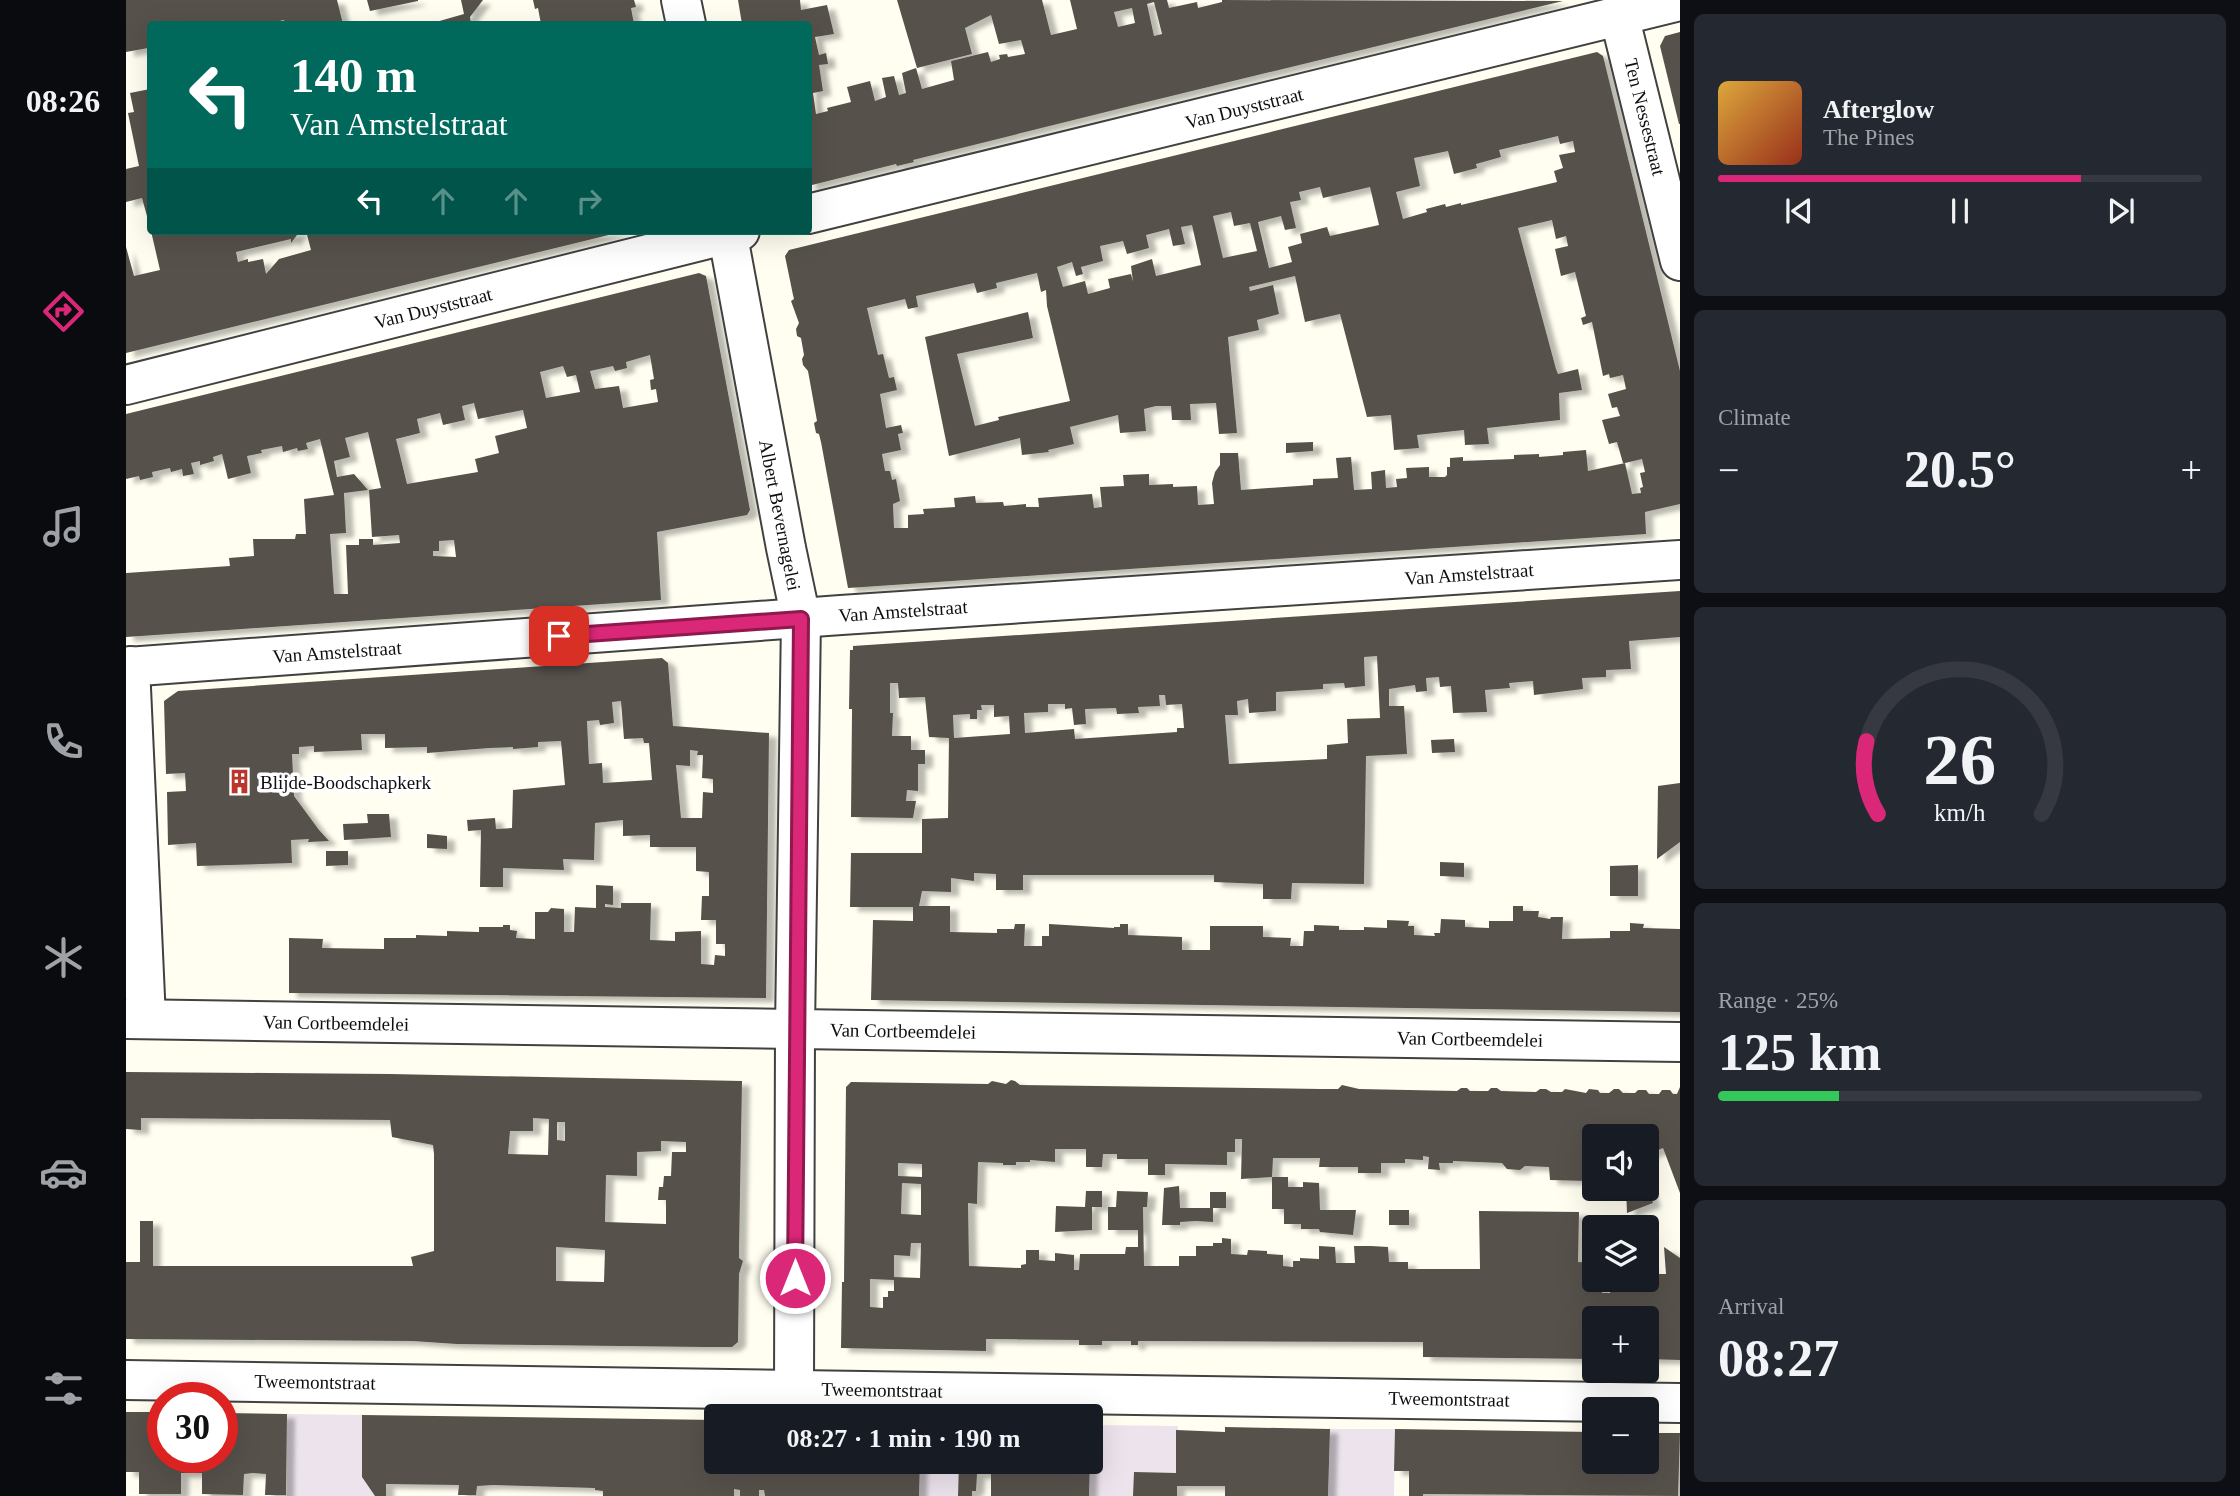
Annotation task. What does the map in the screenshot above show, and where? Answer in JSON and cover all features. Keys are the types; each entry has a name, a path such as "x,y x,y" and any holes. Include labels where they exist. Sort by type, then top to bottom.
{"street":[{"path":"681,0 685,21"},
{"name":"Van Duyststraat","path":"812,213 1680,1"},
{"name":"Ten Nessestraat","path":"1619,15 1680,261"},
{"name":"Van Duyststraat","path":"126,384 719,235"},
{"name":"Albert Bevernagelei","path":"732,235 786,548 801,619 794,1389"},
{"name":"Van Amstelstraat","path":"128,667 1680,560"},
{"path":"128,667 136,1019"},
{"name":"Van Cortbeemdelei","path":"136,1019 1680,1042"},
{"name":"Tweemontstraat","path":"126,1380 1680,1403"}],"shaded area":[{"path":"287,1414 362,1415 362,1477 375,1496 287,1496"},
{"path":"1103,1425 1178,1426 1177,1496 1089,1496 1090,1474 1103,1474"},
{"path":"1330,1429 1395,1429 1394,1496 1328,1496"},
{"path":"920,1474 959,1474 958,1496 919,1496"}],"building":[{"path":"126,0 337,0 342,21 147,21 147,48 126,52"},
{"path":"367,0 418,0 418,1 370,11"},
{"path":"461,0 483,0 470,17 471,21 440,21 464,14"},
{"path":"533,0 634,0 636,7 631,8 633,21 540,21 538,8 535,9"},
{"path":"738,0 800,0 801,10 827,5 834,34 815,37 819,55 826,53 828,64 819,65 823,91 813,93 816,114 828,111 827,108 851,102 847,87 870,81 875,101 886,97 882,78 894,76 899,95 906,93 902,73 916,68 922,89 954,80 951,61 988,52 991,62 1000,59 999,55 1007,54 1008,57 1025,54 1021,40 999,44 991,15 965,28 972,54 917,68 897,0 1042,0 1051,35 1077,29 1070,0 1167,0 1169,8 1197,2 1198,8 1222,0 1563,1 1122,108 913,160 914,162 812,185 812,21 742,21","holes":["1154,2 1162,34 1154,36 1147,4","1132,8 1135,23 1118,27 1114,12"]},
{"path":"1680,32 1679,124 1660,46 1665,36"},
{"path":"1597,52 1603,56 1680,371 1680,504 1645,512 1646,534 848,588 821,442 814,423 817,421 808,371 803,365 801,338 797,336 799,323 791,301 794,299 785,256 789,250","holes":["1558,136 1560,144 1573,141 1575,152 1559,155 1563,168 1554,171 1557,182 1461,205 1446,207 1445,204 1403,219 1396,192 1420,186 1414,158 1448,151 1454,174 1477,168 1476,164 1501,157 1499,150","1320,187 1323,198 1370,187 1379,225 1330,236 1327,227 1300,234 1302,243 1288,247 1292,262 1269,268 1258,222 1281,216 1285,230 1296,228 1290,202 1301,200 1299,192","1231,212 1234,226 1250,223 1257,251 1223,258 1213,216","1552,220 1556,239 1566,236 1568,246 1555,249 1561,276 1575,272 1586,316 1581,318 1583,325 1592,322 1603,376 1609,374 1610,378 1623,375 1626,389 1608,394 1612,408 1617,407 1620,416 1602,420 1609,444 1617,442 1625,463 1588,471 1586,450 1539,457 1539,454 1514,455 1514,459 1463,461 1463,457 1450,458 1450,467 1447,467 1445,477 1429,477 1429,467 1406,468 1407,478 1396,479 1397,487 1386,488 1385,470 1371,472 1372,489 1354,490 1351,457 1336,458 1338,478 1313,479 1313,485 1241,490 1238,453 1220,453 1220,465 1212,483 1214,504 1198,505 1197,486 1149,485 1149,474 1123,475 1124,486 1100,487 1102,507 1094,508 1092,494 1038,498 1039,507 1026,507 1026,504 1004,506 1003,502 976,503 975,496 954,498 955,507 923,509 924,514 908,515 908,528 894,528 893,504 900,501 896,479 892,480 890,471 885,471 882,454 901,450 898,434 903,433 901,425 886,428 880,394 897,390 894,377 889,378 883,354 878,355 867,308 905,299 908,309 918,307 916,296 974,283 977,293 997,288 996,283 1037,273 1041,292 1046,290 1047,306 1070,401 998,417 999,420 975,426 957,354 1033,338 1028,312 925,337 949,456 1020,438 1022,455 1049,452 1048,450 1074,444 1070,427 1118,415 1120,433 1146,431 1144,409 1156,406 1171,406 1172,420 1191,420 1190,404 1216,403 1219,434 1237,433 1228,337 1259,330 1257,320 1279,314 1273,285 1250,291 1249,287 1295,276 1305,322 1340,314 1367,417 1391,415 1394,450 1419,448 1417,435 1464,430 1465,445 1489,444 1487,428 1560,420 1559,393 1582,390 1578,369 1558,374 1556,369 1518,228","1192,225 1201,265 1156,276 1152,259 1131,266 1133,282 1131,274 1108,279 1110,288 1088,294 1085,281 1063,287 1057,267 1072,262 1076,276 1083,274 1081,267 1103,261 1100,246 1123,241 1127,254 1149,248 1146,235 1169,229 1173,246 1185,244 1181,227","1642,459 1645,472 1640,473 1643,487 1640,488 1641,493 1632,494 1625,463"]},
{"path":"147,90 147,216 142,198 126,202 126,169 139,166 128,113 134,112 130,93"},
{"path":"152,235 297,235 291,243 291,239 236,252 238,262 263,259 266,274 279,259 311,250 307,235 609,235 126,353 126,247 134,276 160,270"},
{"path":"699,273 706,276 750,510 747,515 657,532 661,600 126,637 126,573 230,566 229,558 254,556 253,539 295,539 296,534 306,534 304,499 334,495 320,439 306,443 308,449 298,451 297,448 283,452 282,446 247,456 251,473 228,479 222,454 213,457 214,461 200,465 200,461 191,463 194,474 183,476 182,469 171,472 170,468 152,472 153,477 126,479 126,414","holes":["650,355 654,379 650,380 651,390 656,389 658,402 623,408 619,386 595,389 590,371 613,366 615,371 627,368 626,362","563,366 567,377 576,375 580,392 546,398 540,372","474,403 478,419 523,410 527,428 495,436 499,453 475,459 478,472 407,484 396,439 420,433 417,419 440,413 443,425 465,420 462,406","368,432 381,488 369,490 372,537 399,535 400,543 373,545 373,539 359,539 359,545 346,545 348,594 334,594 330,534 346,533 344,493 368,490 354,474 337,477 334,461 350,457 345,438","454,540 456,557 433,556 433,551 439,551 439,541"]},
{"path":"1313,442 1313,451 1286,453 1286,443"},
{"path":"1680,591 1680,637 1629,641 1631,669 1606,670 1606,677 1582,678 1583,689 1534,695 1533,681 1509,683 1510,688 1485,690 1487,712 1453,713 1451,686 1440,687 1439,677 1426,678 1427,691 1416,692 1415,685 1389,689 1389,706 1404,706 1407,754 1366,756 1364,884 1292,883 1291,899 1263,899 1263,884 1214,882 1214,875 1023,875 1023,890 996,890 996,874 974,873 974,881 951,878 951,892 922,891 919,906 950,906 950,932 997,933 997,929 1014,929 1015,924 1025,924 1024,946 1042,946 1042,936 1049,936 1049,924 1114,928 1120,927 1120,924 1128,924 1128,935 1182,937 1182,950 1210,950 1210,926 1263,926 1263,937 1291,938 1290,946 1303,946 1304,931 1314,931 1314,925 1339,926 1339,930 1364,930 1364,927 1387,928 1387,920 1409,921 1408,926 1414,926 1414,935 1435,936 1434,933 1440,933 1441,919 1465,920 1465,927 1489,928 1489,921 1513,921 1513,906 1523,906 1523,911 1539,911 1538,917 1563,917 1562,939 1610,938 1610,931 1630,931 1630,923 1644,924 1643,928 1680,929 1680,1012 871,1000 873,920 913,921 913,907 850,907 851,853 922,853 922,819 948,818 949,738 929,737 925,697 899,698 898,683 890,683 892,736 911,736 911,750 925,750 925,764 918,764 918,791 907,790 906,801 916,801 913,818 851,817 852,709 849,709 850,650 853,650 853,646","holes":["1377,656 1380,718 1347,719 1348,743 1327,745 1327,759 1229,764 1225,715 1238,715 1237,701 1248,699 1249,713 1276,711 1276,692 1323,689 1323,684 1344,683 1345,688 1365,686 1364,657","1159,695 1165,695 1166,705 1182,704 1184,728 1177,728 1177,732 1075,739 1074,729 1025,733 1024,713 1048,712 1048,704 1065,704 1065,709 1072,708 1074,725 1086,724 1085,709 1116,708 1117,714 1139,713 1138,707 1160,706","981,705 994,705 994,717 1009,716 1010,734 954,738 953,715 970,714 970,719 977,719 977,710 982,710"]},
{"path":"662,658 668,663 673,726 769,733 766,998 289,993 289,938 323,939 322,948 384,949 384,938 447,936 447,931 479,932 479,927 510,925 510,930 517,931 516,938 535,939 535,912 548,912 551,908 564,909 564,932 574,932 575,907 596,908 596,885 613,886 613,905 605,904 605,907 621,908 621,903 651,903 650,940 675,941 675,932 701,931 701,964 714,965 715,955 725,956 725,944 716,944 716,920 701,920 702,896 709,896 709,872 696,871 696,847 650,847 650,835 623,836 623,820 595,823 594,860 563,859 564,870 503,868 503,887 480,887 481,830 468,831 467,820 495,818 496,829 512,828 513,790 565,785 561,741 538,742 538,747 427,753 427,747 385,748 385,734 361,734 362,750 314,752 314,746 299,747 299,754 292,754 294,796 329,841 291,840 292,863 197,866 196,843 168,845 167,792 186,791 185,773 166,774 164,701 178,691","holes":["621,701 624,739 643,738 644,743 649,743 652,780 603,783 602,763 589,764 587,721 599,720 600,725 614,723 612,702","690,750 698,751 697,755 703,755 702,778 713,779 713,793 703,792 702,818 681,818 676,765 690,766"]},
{"path":"1454,739 1455,752 1432,753 1431,740"},
{"path":"1680,783 1680,842 1657,859 1658,786"},
{"path":"367,814 389,814 391,837 344,840 343,824 368,823"},
{"path":"427,834 447,836 447,849 427,848"},
{"path":"326,851 348,851 348,865 326,866"},
{"path":"1440,862 1464,863 1464,877 1440,876"},
{"path":"1638,865 1638,896 1610,896 1610,866"},
{"path":"126,1072 742,1081 739,1258 743,1261 739,1274 738,1342 732,1347 706,1347 126,1339 126,1262 140,1262 140,1221 153,1221 153,1266 413,1266 411,1257 434,1251 434,1154 433,1145 392,1137 390,1120 141,1118 141,1130 126,1129","holes":["533,1118 549,1119 548,1155 508,1154 510,1131 533,1131","557,1122 565,1122 565,1141 557,1140","661,1141 686,1142 686,1152 672,1152 671,1176 664,1176 663,1187 659,1187 658,1200 666,1200 666,1224 605,1222 606,1175 637,1176 637,1152 661,1151","556,1247 605,1250 604,1282 556,1281"]},
{"path":"1011,1080 1020,1085 1338,1089 1342,1085 1359,1089 1457,1091 1467,1088 1470,1091 1488,1091 1497,1088 1501,1091 1536,1092 1546,1089 1562,1092 1565,1089 1586,1093 1589,1089 1609,1093 1619,1089 1623,1093 1646,1090 1649,1094 1670,1090 1677,1094 1680,1087 1680,1193 1663,1148 1659,1150 1659,1124 1582,1124 1582,1181 1550,1180 1549,1167 1525,1166 1520,1170 1507,1169 1502,1163 1453,1161 1439,1163 1440,1170 1428,1169 1429,1157 1423,1156 1423,1160 1405,1159 1405,1163 1381,1163 1381,1173 1358,1173 1358,1167 1319,1167 1320,1158 1273,1158 1272,1177 1241,1179 1242,1139 1235,1139 1235,1152 1227,1152 1227,1165 1165,1164 1165,1175 1148,1175 1148,1159 1117,1159 1117,1154 1103,1154 1102,1167 1086,1167 1086,1149 1055,1149 1055,1162 1030,1160 1016,1162 1016,1165 1003,1165 978,1162 977,1204 968,1203 969,1266 1021,1268 1021,1265 1026,1264 1026,1250 1039,1250 1039,1260 1055,1261 1055,1253 1074,1255 1074,1270 1079,1270 1080,1254 1125,1254 1126,1247 1138,1247 1138,1230 1108,1230 1108,1207 1116,1207 1117,1191 1148,1192 1147,1207 1143,1207 1144,1266 1179,1266 1179,1256 1196,1256 1196,1246 1213,1246 1213,1243 1222,1243 1222,1238 1231,1239 1231,1254 1247,1255 1248,1250 1267,1251 1267,1254 1283,1255 1283,1266 1293,1267 1293,1261 1300,1261 1300,1258 1319,1259 1319,1246 1335,1247 1336,1263 1355,1263 1354,1246 1371,1246 1388,1247 1389,1262 1408,1262 1408,1269 1480,1269 1479,1211 1579,1212 1578,1262 1582,1262 1582,1292 1659,1292 1659,1274 1666,1274 1664,1247 1680,1258 1680,1360 1659,1359 1659,1306 1582,1306 1582,1359 1423,1357 1423,1342 1138,1341 1138,1345 1131,1345 1131,1341 1102,1341 1102,1345 1079,1345 1079,1340 986,1339 986,1351 841,1348 846,1087 851,1082 988,1084 992,1081 1006,1084","holes":["898,1163 922,1164 922,1177 898,1176","902,1183 921,1184 921,1215 901,1214","911,1243 921,1243 920,1278 894,1277 894,1255 910,1256","870,1279 894,1280 894,1291 888,1291 888,1297 883,1297 883,1308 870,1307"]},
{"path":"1272,1177 1288,1177 1288,1187 1303,1187 1303,1182 1319,1183 1320,1210 1356,1210 1353,1235 1301,1229 1301,1224 1284,1224 1284,1209 1272,1209"},
{"path":"1179,1186 1180,1208 1210,1208 1210,1192 1226,1192 1226,1208 1213,1208 1213,1222 1162,1225 1164,1188"},
{"path":"1086,1191 1102,1191 1102,1207 1092,1207 1092,1230 1055,1232 1056,1206 1085,1207"},
{"path":"1627,1201 1652,1201 1653,1203 1627,1213"},
{"path":"1389,1210 1409,1210 1409,1225 1389,1225"},
{"path":"126,1412 147,1412 147,1473 181,1473 181,1494 139,1494 139,1472 126,1472"},
{"path":"238,1413 287,1414 286,1495 265,1495 266,1474 253,1473 244,1474 243,1495 202,1494 202,1473 238,1473"},
{"path":"362,1415 704,1420 704,1474 920,1474 919,1496 765,1496 764,1490 759,1490 759,1496 740,1496 740,1490 734,1489 734,1496 603,1496 603,1491 595,1488 493,1485 477,1486 476,1495 458,1495 459,1485 386,1484 386,1496 375,1496 362,1477"},
{"path":"1225,1427 1330,1429 1328,1496 1225,1496 1225,1486 1177,1486 1177,1496 1133,1496 1134,1472 1176,1473 1176,1430 1225,1432"},
{"path":"1395,1429 1582,1432 1582,1474 1659,1474 1659,1433 1680,1433 1678,1496 1409,1496 1409,1471 1394,1471"},
{"path":"959,1474 977,1474 976,1491 972,1491 972,1496 958,1496"},
{"path":"991,1474 1090,1474 1089,1496 991,1496"}],"place":[{"name":"Blijde-Boodschapkerk","path":"240,782"}],"route":[{"path":"559,636 801,619 795,1278"}]}
